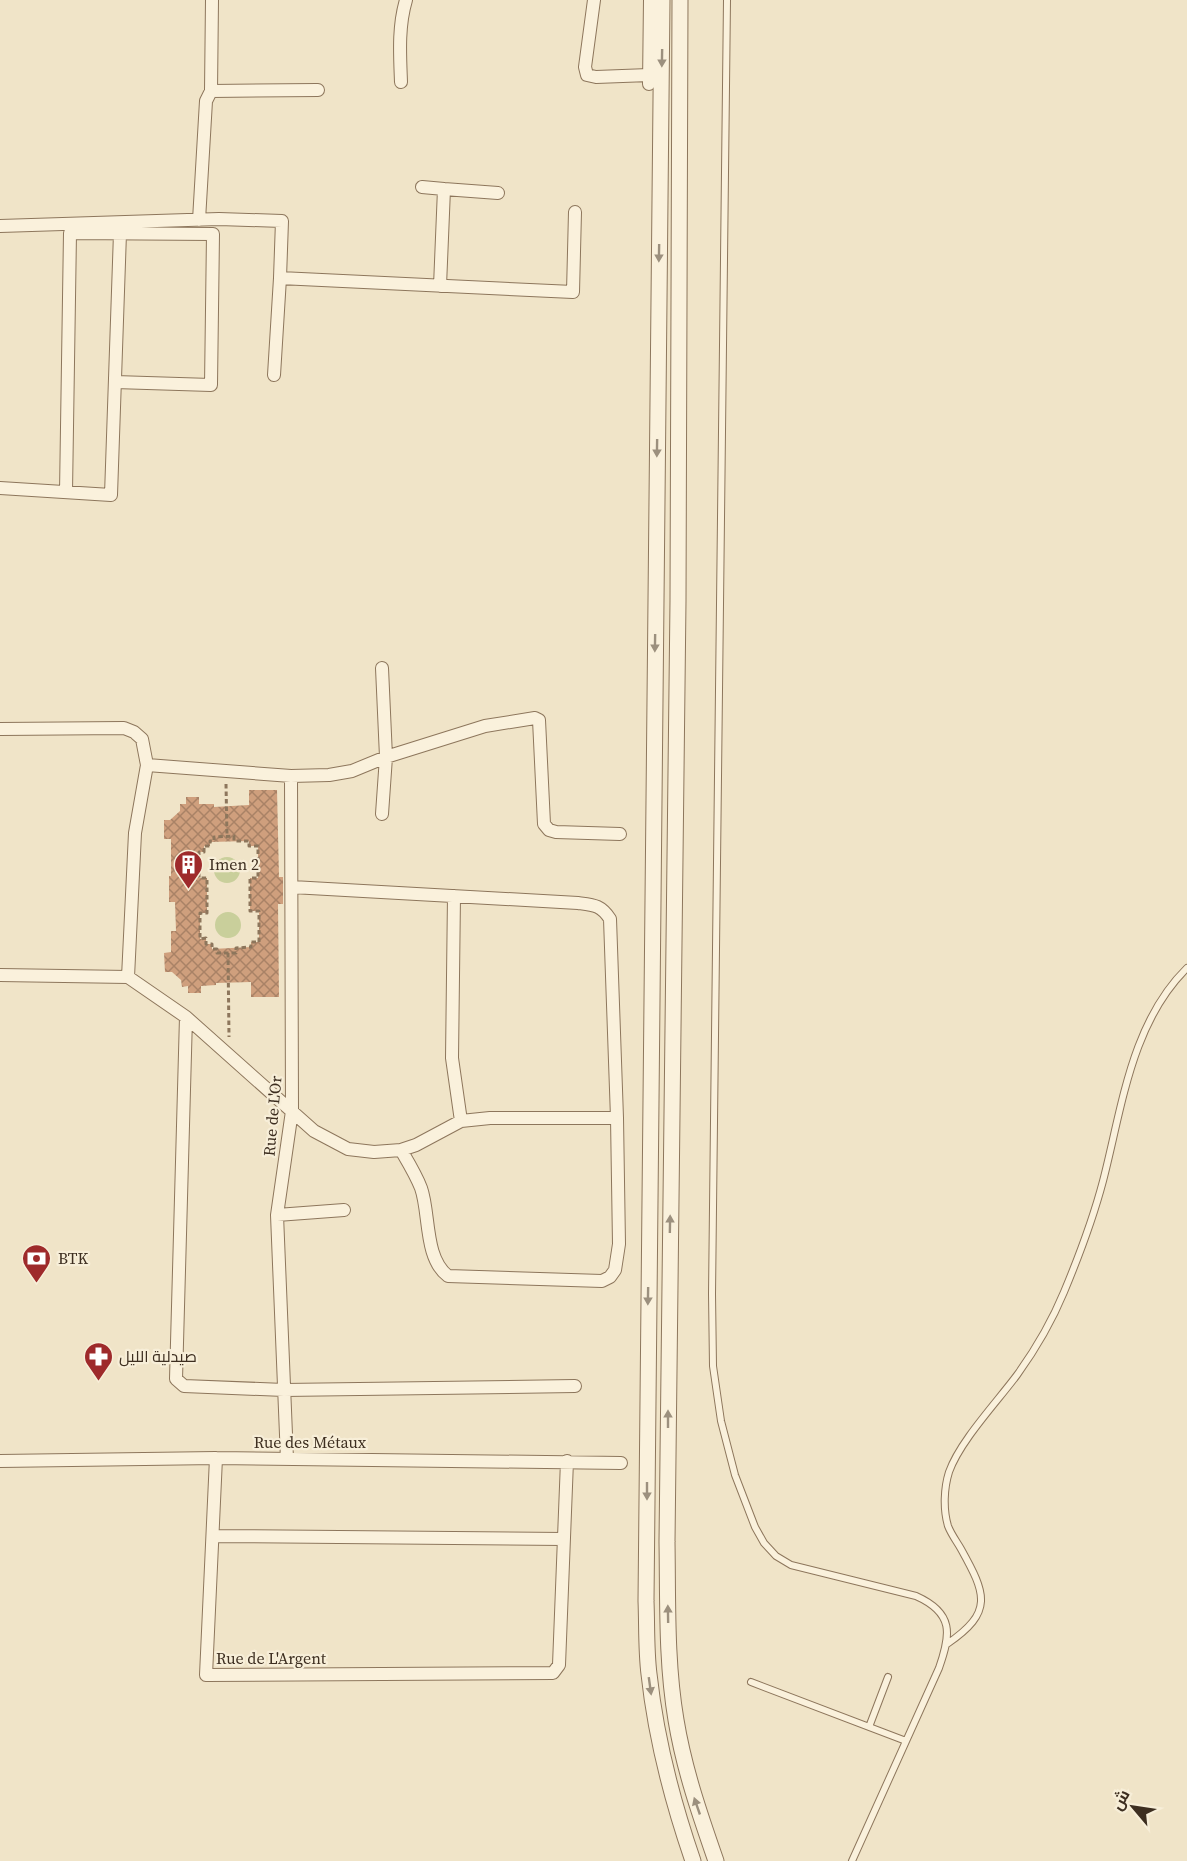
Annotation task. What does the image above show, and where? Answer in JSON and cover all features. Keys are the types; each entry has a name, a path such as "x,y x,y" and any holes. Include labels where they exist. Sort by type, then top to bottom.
{"street":[{"path":"199,220 206,101 211,92 212,0"},
{"path":"401,82 399,46 402,11 406,0"},
{"path":"594,0 585,67 588,75 649,79 650,0"},
{"path":"662,0 646,1601 648,1672 658,1737 674,1804 693,1861"},
{"path":"680,0 678,589 668,1435 669,1664 676,1721 693,1797 716,1861"},
{"path":"211,92 318,90"},
{"path":"422,187 498,193"},
{"path":"440,286 444,189"},
{"path":"280,278 573,292 575,212"},
{"path":"0,226 199,220 282,221 274,375"},
{"path":"66,492 70,233 213,234 211,386 115,382"},
{"path":"0,488 111,495 120,233"},
{"path":"382,669 386,757 382,814"},
{"path":"147,765 291,776 329,775 352,771 386,757 485,726 537,718 539,720 544,824 549,830 556,832 620,834"},
{"path":"0,729 124,728 134,732 142,740 147,765 135,833 128,977"},
{"name":"Rue de L'Or","path":"287,1459 277,1215 292,1111 291,776"},
{"path":"292,887 591,904 604,909 610,919 619,1244 615,1270 610,1277 602,1281 448,1276 441,1270 436,1260 421,1188 401,1149"},
{"path":"454,896 452,1058 461,1120"},
{"path":"0,975 128,977 186,1017 314,1131 348,1149 374,1152 401,1149 416,1144 461,1120 617,1118"},
{"path":"186,1017 176,1379 184,1386 284,1390 575,1386"},
{"path":"277,1215 344,1210"},
{"name":"Rue des Métaux","path":"0,1461 216,1458 621,1463"},
{"name":"Rue de L'Argent","path":"216,1458 206,1675 553,1673 559,1665 564,1539"},
{"path":"213,1536 564,1539 567,1461"}],"lane":[{"path":"727,0 712,1294 716,1388 721,1421 735,1475 755,1527 764,1543 776,1556 791,1565 916,1596 931,1602 941,1614 947,1629 947,1644 939,1668 852,1861"},
{"path":"947,1644 967,1630 976,1618 981,1603 980,1587 974,1572 948,1526 944,1499 950,1471 970,1438 1017,1375 1042,1336 1063,1294 1102,1183 1133,1063 1151,1018 1178,977 1187,968"},
{"path":"868,1727 888,1677"},
{"path":"751,1682 906,1741"}],"path":[{"path":"226,771 227,836"},
{"path":"227,836 234,836 234,841 249,841 249,846 258,846 258,878 250,878 250,910 259,910 259,942 251,942 251,947 236,948 236,953 217,953 217,949 212,949 212,944 206,944 206,938 200,939 200,913 207,913 207,878 199,878 199,852 204,852 204,846 210,846 210,841 214,841 214,837 227,836"},
{"path":"228,953 229,1054"}],"green space":[{"path":"227,857 236,861 240,870 236,879 227,883 218,879 214,870 218,861"},
{"path":"228,912 238,915 241,925 238,935 228,938 218,935 215,925 218,915"}],"building":[{"name":"Imen 2","path":"249,790 277,790 279,877 283,877 283,904 278,904 279,997 251,997 251,982 216,983 216,985 201,986 201,993 188,993 188,986 182,987 181,980 172,972 165,972 164,953 171,952 171,931 176,931 175,902 169,902 171,839 164,839 164,820 170,820 180,811 180,804 186,804 186,797 199,797 199,804 214,804 214,807 249,805","holes":["249,841 249,846 258,846 258,878 250,878 250,911 259,911 259,942 251,942 251,947 212,949 212,944 206,944 206,938 200,939 200,913 207,913 207,878 199,878 199,852 204,852 204,846 210,846 210,842"]}],"place":[{"name":"Imen 2","path":"188,890"},
{"name":"BTK","path":"37,1284"},
{"name":"صيدلية الليل","path":"98,1382"}]}
